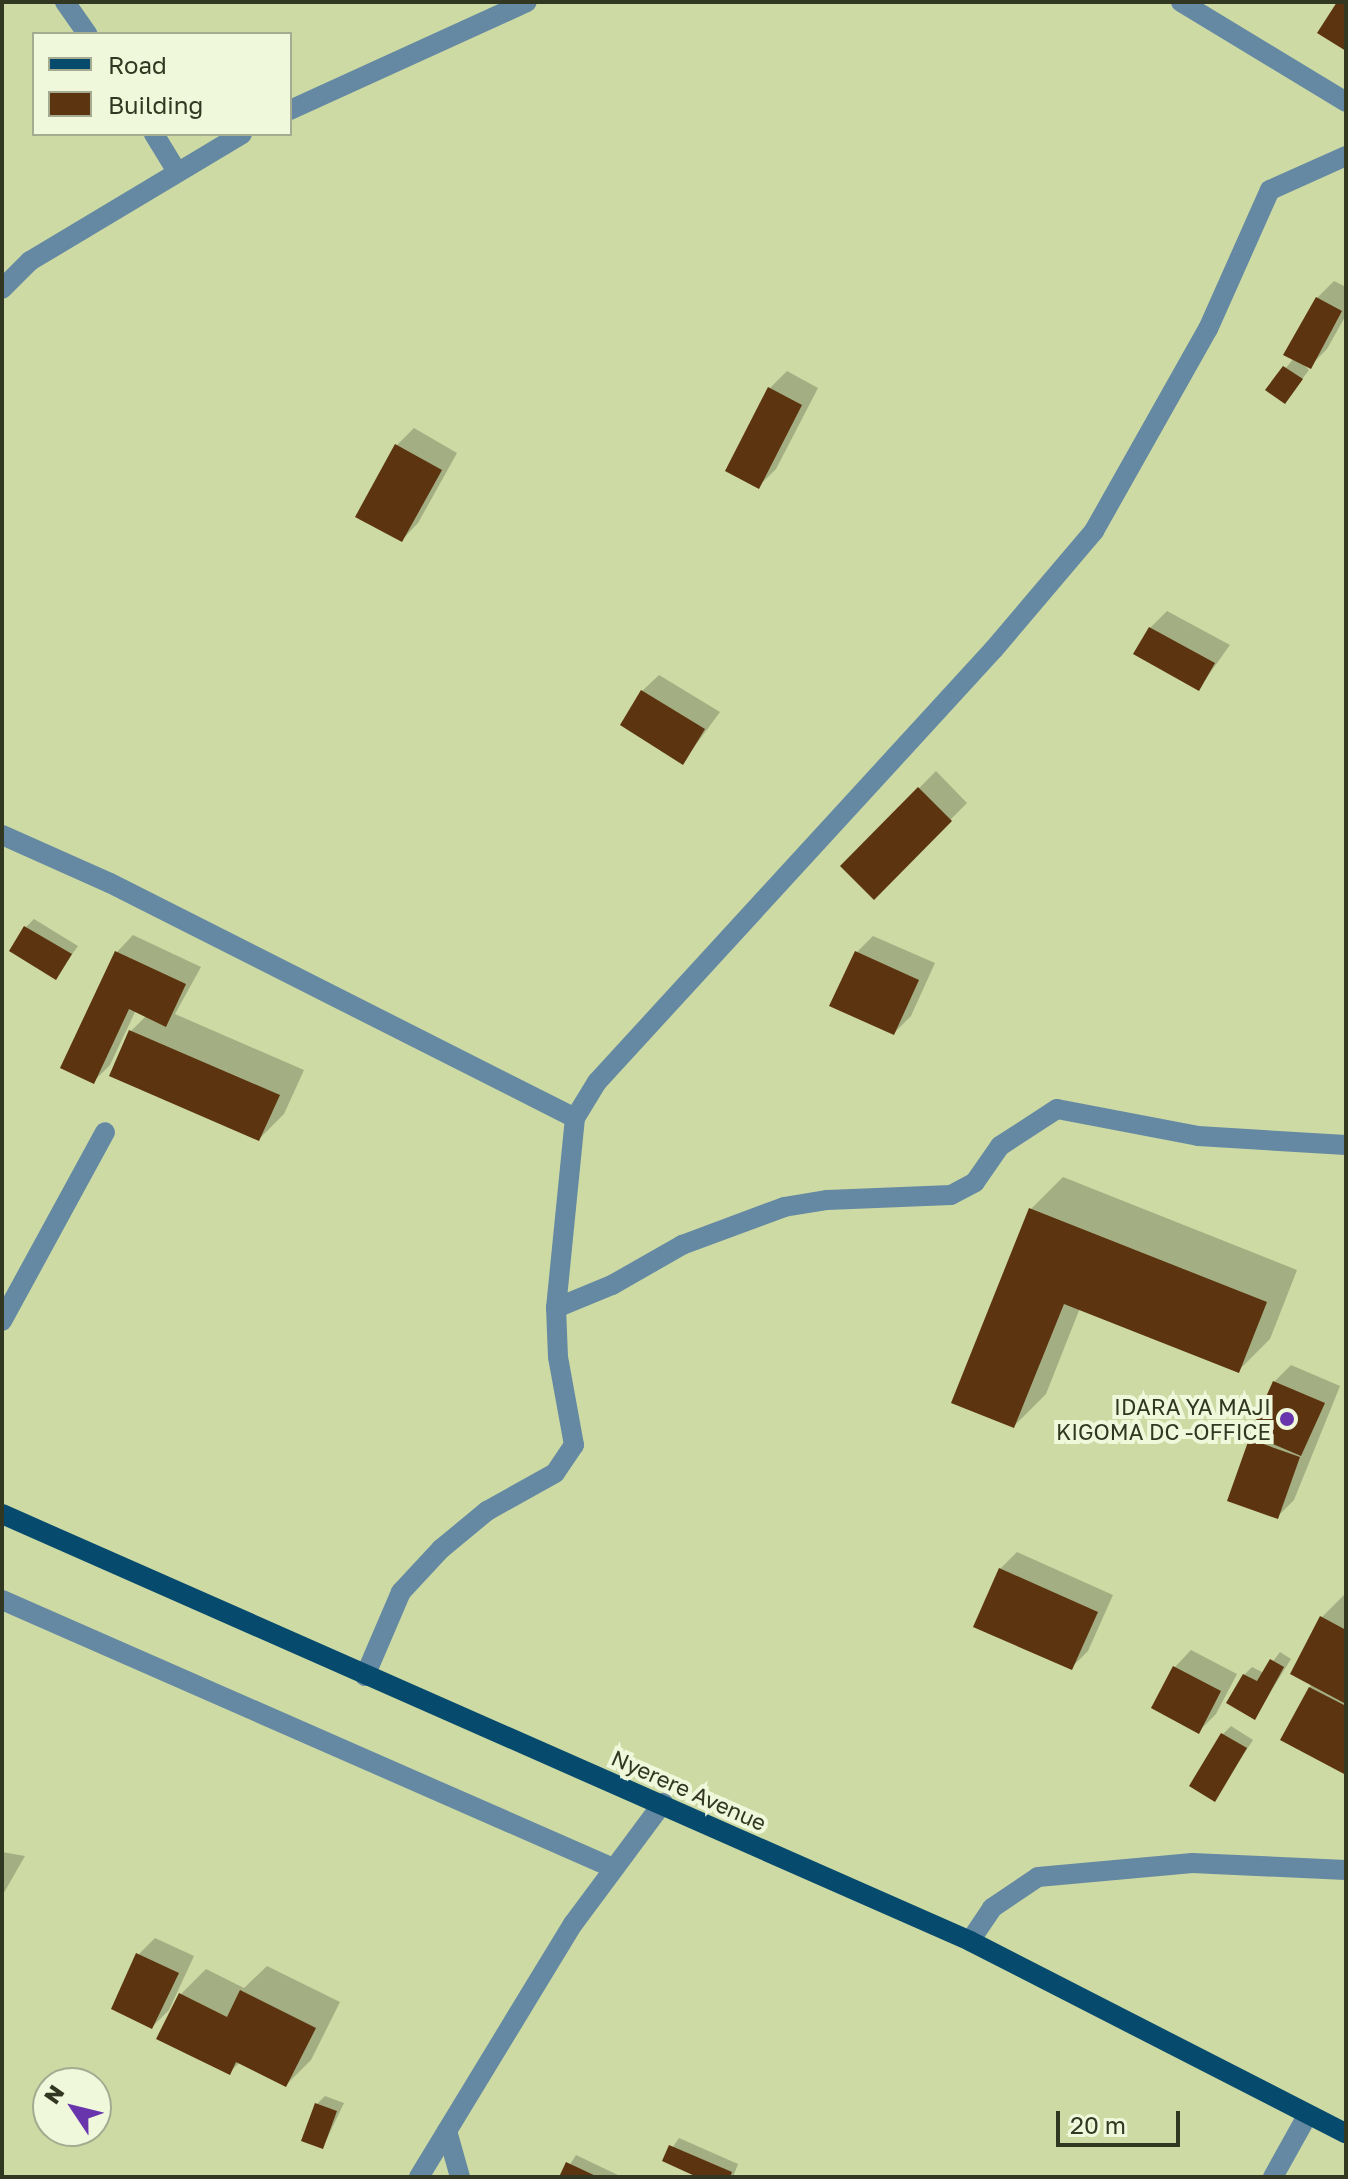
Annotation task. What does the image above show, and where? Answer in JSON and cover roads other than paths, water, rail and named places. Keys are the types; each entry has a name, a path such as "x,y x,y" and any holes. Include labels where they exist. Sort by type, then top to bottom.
{"main road":[{"name":"Nyerere Avenue","path":"2,1514 970,1941 1307,2116 1346,2133"}],"street":[{"path":"65,2 86,32"},
{"path":"292,109 527,2"},
{"path":"1181,2 1346,102"},
{"path":"155,136 176,170"},
{"path":"2,289 30,261 176,170 238,136"},
{"path":"365,1676 401,1592 441,1549 487,1511 569,1460 575,1429 558,1357 556,1308 575,1118 597,1082 644,1026 994,649 1094,531 1208,329 1270,190 1346,156"},
{"path":"2,835 110,883 575,1118"},
{"path":"556,1308 612,1285 682,1245 784,1207 827,1200 951,1195 975,1182 1000,1146 1057,1109 1198,1136 1346,1145"},
{"path":"2,1321 105,1132"},
{"path":"2,1600 613,1868"},
{"path":"419,2177 613,1868 663,1803"},
{"path":"970,1941 992,1908 1038,1877 1192,1863 1346,1870"},
{"path":"1273,2177 1307,2116"},
{"path":"447,2131 460,2177"}],"place":[{"name":"IDARA YA MAJI KIGOMA DC -OFFICE","path":"1287,1419"}]}
